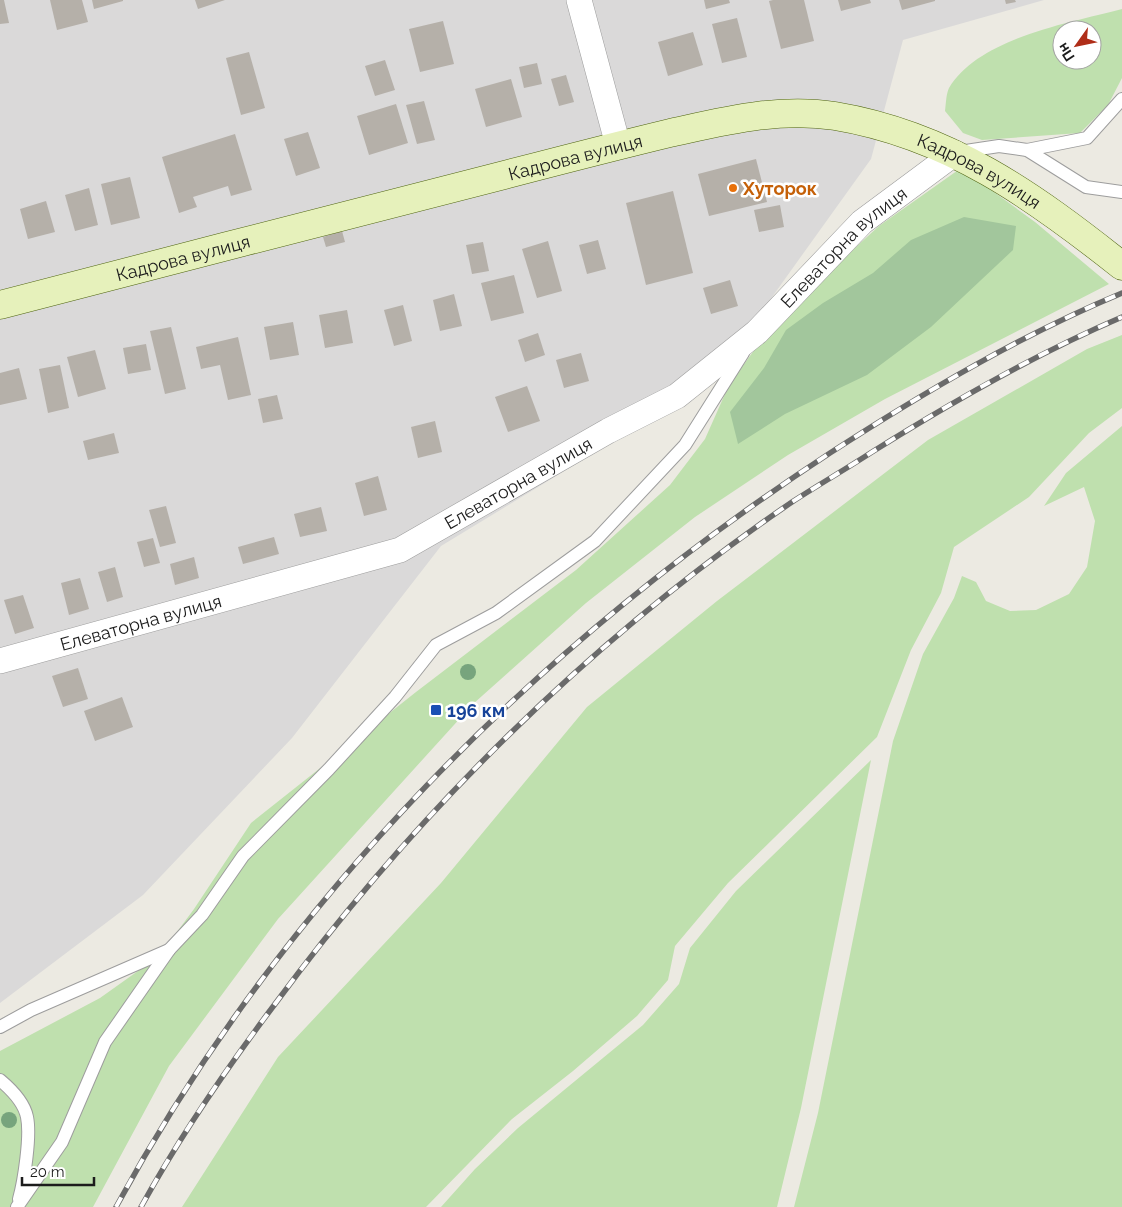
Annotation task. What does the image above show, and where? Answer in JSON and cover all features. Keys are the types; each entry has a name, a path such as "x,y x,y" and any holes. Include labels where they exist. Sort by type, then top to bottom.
{"street":[{"path":"579,0 618,145"},
{"name":"Кадрова вулиця","path":"0,305 618,145 751,115 794,114 833,116 915,136 955,153 990,172 1037,202 1122,266"},
{"name":"Елеваторна вулиця","path":"0,661 400,550 608,431 677,396 757,332 862,222 955,153"}],"lane":[{"path":"955,153 999,146 1027,150 1087,138 1122,99"},
{"path":"1027,150 1086,187 1122,192"},
{"path":"17,1207 62,1142 105,1042 169,950 202,915 243,856 395,697 436,645 496,613 595,541 685,445 757,332"},
{"path":"0,1027 31,1010 169,950"},
{"path":"0,1080 14,1092 27,1117 25,1177 17,1207"}],"shaded area":[{"path":"0,0 1044,0 903,40 871,159 711,382 441,546 292,738 143,895 0,1003"}],"green space":[{"path":"1122,9 1122,78 1108,105 1080,133 982,140 963,133 945,111 949,88 963,71 981,57 1003,45 1052,27 1052,70 1102,70 1102,20 1079,20"},
{"path":"961,168 1035,222 1109,284 885,399 788,455 695,517 586,603 473,704 278,919 169,1066 93,1207 0,1207 0,1051 100,998 159,956 194,909 251,823 416,692 576,570 670,485 705,439 729,385 776,320 879,226"},
{"path":"964,217 1016,226 1013,250 931,327 867,375 785,414 738,444 730,412 764,368 786,330 823,303 873,273 911,240"},
{"path":"1122,335 1122,408 1089,433 1029,497 954,547 941,593 911,650 877,737 728,883 675,946 668,980 637,1016 573,1071 512,1119 426,1207 182,1207 278,1057 441,883 587,707 717,601 928,440 1087,349"},
{"path":"1122,426 1122,1207 794,1207 818,1113 893,741 923,654 954,598 962,576 976,582 986,601 1010,611 1036,610 1069,594 1087,567 1095,521 1084,487 1044,506 1066,473"},
{"path":"871,760 801,1108 777,1207 441,1207 475,1169 518,1128 643,1025 679,984 690,948 736,891"}],"building":[{"path":"0,0 4,0 9,23 0,24"},
{"path":"50,0 82,0 88,22 57,30"},
{"path":"92,0 123,0 123,1 94,9"},
{"path":"195,0 225,0 198,9"},
{"path":"704,0 729,0 730,3 706,9"},
{"path":"804,0 814,41 781,49 769,1"},
{"path":"838,0 870,0 871,3 841,11"},
{"path":"899,0 935,0 935,1 902,10"},
{"path":"1005,0 1015,0 1016,2 1006,4"},
{"path":"737,18 747,57 722,63 712,24"},
{"path":"443,21 454,64 420,72 409,29"},
{"path":"693,32 703,65 668,76 658,42"},
{"path":"249,52 265,108 241,115 226,58"},
{"path":"385,60 395,90 375,96 365,66"},
{"path":"537,63 542,84 524,88 519,67"},
{"path":"566,75 574,102 559,106 551,79"},
{"path":"511,79 522,117 486,127 475,89"},
{"path":"424,101 435,140 417,144 406,105"},
{"path":"396,104 408,143 369,155 357,116"},
{"path":"308,132 320,168 296,176 284,139"},
{"path":"235,134 252,190 231,196 228,186 193,197 197,207 179,213 162,157"},
{"name":"Хуторок","path":"756,159 767,202 709,216 698,174"},
{"path":"130,177 140,218 111,225 101,184"},
{"path":"89,188 98,225 75,231 65,195"},
{"path":"673,191 693,273 646,285 626,203"},
{"path":"46,201 55,232 28,239 20,209"},
{"path":"780,205 784,227 759,232 754,210"},
{"path":"342,231 345,242 326,247 323,237"},
{"path":"598,240 606,269 587,274 579,245"},
{"path":"548,241 562,291 537,298 522,249"},
{"path":"483,242 489,271 472,274 466,245"},
{"path":"514,275 524,313 491,321 481,283"},
{"path":"730,280 738,306 711,314 703,288"},
{"path":"454,294 462,326 440,331 433,300"},
{"path":"403,305 412,341 394,346 384,310"},
{"path":"347,310 353,343 325,348 319,315"},
{"path":"293,322 299,355 270,360 264,327"},
{"path":"171,327 186,389 165,394 150,331"},
{"path":"538,333 545,355 525,362 518,340"},
{"path":"238,337 251,395 228,400 220,365 201,369 196,347"},
{"path":"146,344 151,370 128,374 123,348"},
{"path":"95,350 106,389 78,397 67,357"},
{"path":"581,353 589,381 564,388 556,360"},
{"path":"60,365 69,408 48,413 39,369"},
{"path":"19,368 27,399 0,405 0,373"},
{"path":"527,386 540,421 508,432 495,397"},
{"path":"277,395 283,419 263,423 258,399"},
{"path":"435,421 442,452 418,458 411,427"},
{"path":"114,433 119,453 88,460 83,441"},
{"path":"378,476 387,510 364,516 355,483"},
{"path":"166,506 176,543 160,547 149,510"},
{"path":"321,507 327,531 300,537 294,514"},
{"path":"274,537 279,554 243,564 238,547"},
{"path":"153,538 160,563 144,567 137,542"},
{"path":"194,557 199,578 175,585 170,564"},
{"path":"115,567 123,597 107,602 98,572"},
{"path":"80,578 89,609 69,615 61,583"},
{"path":"23,595 34,628 15,634 4,600"},
{"path":"78,668 88,699 63,707 52,676"},
{"path":"122,697 133,727 95,741 84,711"}],"railway":[{"path":"116,1207 183,1094 257,986 338,883 426,786 520,694 619,608 722,528 830,453 936,387 972,367 1046,328 1122,293"},
{"path":"141,1207 172,1154 221,1078 330,932 388,863 449,796 512,731 579,669 647,611 792,502 963,397 1057,347 1122,317"}],"place":[{"name":"Хуторок","path":"733,188"},
{"name":"196 км","path":"436,710"}]}
